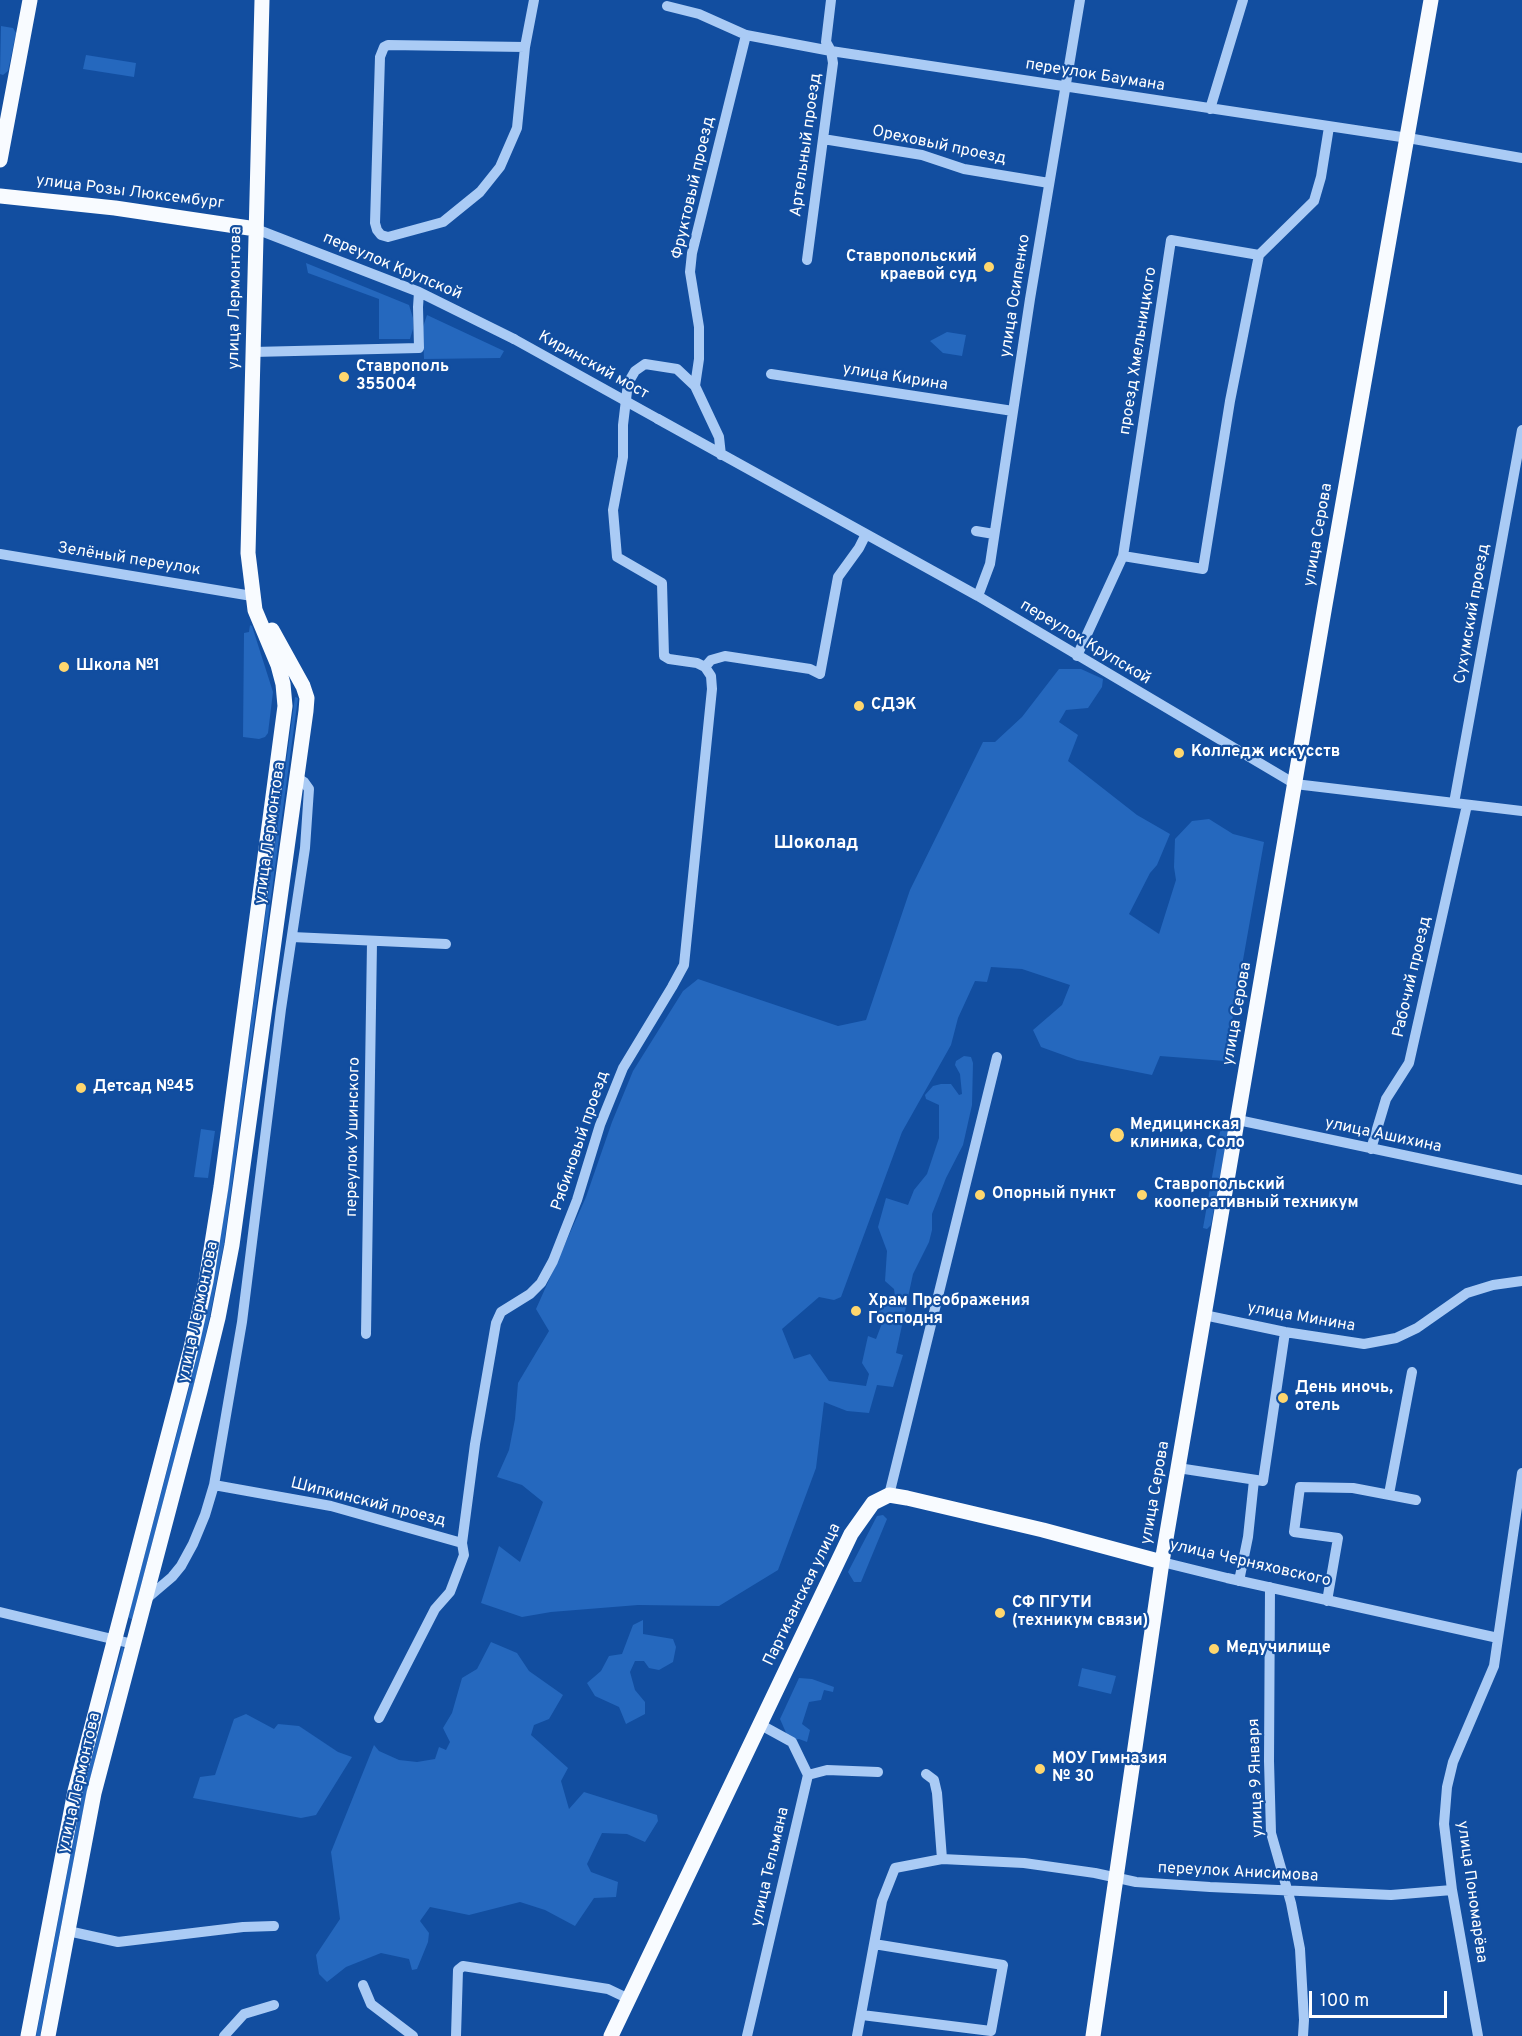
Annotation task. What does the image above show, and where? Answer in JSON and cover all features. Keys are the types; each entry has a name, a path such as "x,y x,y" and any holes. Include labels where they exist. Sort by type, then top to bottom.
{"main road":[{"path":"0,160 30,0"},
{"name":"улица Лермонтова","path":"28,2036 75,1791 191,1348 206,1281 221,1187 285,706 278,665 255,610 248,553 262,0"},
{"name":"улица Серова","path":"1093,2036 1162,1562 1431,0"},
{"name":"улица Розы Люксембург","path":"0,196 256,228"},
{"name":"улица Лермонтова","path":"48,2036 94,1793 203,1381 225,1285 240,1192 306,711 303,686 252,596"},
{"path":"285,706 292,695 298,692 302,695 306,711"},
{"name":"улица Черняховского","path":"889,1495 1010,1521 1162,1562"},
{"name":"Партизанская улица","path":"611,2036 851,1534 873,1503 889,1495"}],"street":[{"path":"525,47 388,45 384,47 380,57 375,223 376,230 381,235 388,237 443,222 480,192 500,167 517,128 525,47 534,0"},
{"name":"Артельный проезд","path":"807,260 833,63 831,51 826,42 831,0"},
{"name":"улица Осипенко","path":"978,596 990,564 1080,0"},
{"path":"1210,109 1243,0"},
{"name":"переулок Баумана","path":"667,6 699,14 746,35 831,51 1408,138 1522,158"},
{"name":"Фруктовый проезд","path":"694,386 699,359 699,327 690,272 692,253 746,35"},
{"path":"1123,555 1203,569 1230,401 1259,255 1314,201 1321,177 1329,127"},
{"name":"Ореховый проезд","path":"824,139 922,155 964,169 1049,183"},
{"name":"переулок Крупской","path":"256,228 419,292 514,339"},
{"name":"проезд Хмельницкого","path":"1077,656 1123,555 1171,240 1259,255"},
{"path":"253,352 419,348 417,307 419,292"},
{"name":"Киринский мост","path":"514,339 658,419"},
{"path":"721,454 719,436 694,386 677,369 645,364 635,371 628,383 623,425 624,457 613,510 617,557 662,583 664,656 669,659 697,663 705,667 711,660 725,656 815,670 820,674 838,577 866,534"},
{"name":"улица Кирина","path":"771,374 1013,411"},
{"name":"переулок Крупской","path":"658,419 978,596 1295,784 1522,811"},
{"name":"Сухумский проезд","path":"1454,803 1522,430"},
{"path":"976,531 994,534"},
{"name":"Зелёный переулок","path":"0,554 252,596"},
{"name":"Рябиновый проезд","path":"462,1543 475,1444 496,1323 501,1312 530,1294 541,1283 553,1261 577,1200 600,1125 622,1068 684,965 712,688 711,676 705,667"},
{"path":"145,1600 172,1577 181,1566 205,1515 214,1485 242,1322 281,1009 305,848 310,802 309,789 296,777"},
{"name":"Рабочий проезд","path":"1371,1149 1386,1099 1409,1063 1467,805"},
{"path":"292,937 446,944"},
{"name":"переулок Ушинского","path":"366,1334 372,942"},
{"path":"889,1495 997,1057"},
{"name":"улица Ашихина","path":"1238,1120 1522,1180"},
{"name":"улица Минина","path":"1204,1315 1285,1332 1364,1344 1396,1338 1417,1328 1467,1293 1493,1284 1522,1281"},
{"path":"1178,1468 1263,1481 1285,1332"},
{"path":"1389,1494 1412,1372"},
{"name":"улица Пономарёва","path":"1478,2036 1452,1890 1444,1824 1447,1787 1453,1762 1494,1666 1522,1473"},
{"path":"1239,1581 1248,1537 1254,1480"},
{"name":"Шипкинский проезд","path":"214,1485 331,1506 462,1543 464,1556 450,1592 435,1609 379,1718"},
{"path":"1327,1601 1338,1538 1294,1532 1300,1486 1353,1488 1416,1500"},
{"name":"улица Черняховского","path":"1162,1562 1498,1638"},
{"name":"улица 9 Января","path":"1270,1587 1271,1833 1291,1903 1300,1949 1305,2020 1303,2036"},
{"path":"0,1612 133,1644"},
{"path":"761,1725 792,1742 808,1774 826,1770 878,1772"},
{"name":"улица Тельмана","path":"747,2036 808,1774"},
{"path":"926,1774 934,1780 937,1793 942,1859"},
{"name":"переулок Анисимова","path":"874,1944 882,1901 895,1868 942,1859 1024,1863 1136,1882 1286,1892 1391,1895 1452,1890"},
{"path":"68,1931 118,1942 243,1927 274,1926"},
{"path":"857,2036 874,1944 1003,1965 991,2031 862,2015"},
{"path":"456,2036 458,1970 463,1966 608,1989 629,1999"},
{"path":"363,1984 371,2004 413,2036"},
{"path":"224,2036 244,2014 274,2005"}],"shaded area":[{"path":"1,26 13,28 16,33 8,71 3,75 0,74"},
{"path":"86,55 136,63 134,77 83,69"},
{"path":"306,263 409,305 413,318 410,339 379,339 379,299 308,273"},
{"path":"427,315 504,351 500,358 424,359 423,327"},
{"path":"947,332 966,335 962,356 943,353 930,341"},
{"path":"250,625 273,692 268,733 259,739 243,737 244,633 249,632"},
{"path":"1059,669 1081,669 1103,679 1102,687 1088,708 1066,710 1059,722 1078,735 1068,761 1137,815 1170,834 1157,865 1150,873 1129,914 1159,934 1176,880 1175,839 1192,821 1209,819 1233,834 1264,842 1225,1061 1160,1056 1152,1075 1077,1060 1041,1047 1033,1030 1062,1005 1070,985 1022,969 991,967 987,982 975,981 958,1018 951,1045 902,1132 841,1297 834,1300 819,1297 782,1329 794,1359 810,1354 829,1381 866,1386 869,1374 862,1363 868,1336 876,1339 884,1318 876,1312 883,1299 895,1296 894,1289 885,1281 887,1251 878,1227 886,1198 908,1205 914,1190 927,1174 939,1138 939,1105 926,1099 925,1095 933,1086 941,1084 951,1084 959,1095 962,1094 960,1074 955,1065 956,1061 964,1056 971,1057 973,1063 972,1105 963,1145 946,1178 932,1214 929,1242 913,1274 896,1353 903,1355 893,1387 877,1385 869,1413 847,1411 824,1402 816,1468 778,1570 719,1606 638,1605 551,1612 522,1617 481,1603 499,1546 520,1562 543,1502 522,1485 497,1477 509,1450 515,1419 518,1383 549,1331 536,1309 586,1197 612,1122 633,1071 683,991 698,979 838,1026 866,1020 910,890 983,742 995,742 1022,717"},
{"path":"295,697 298,698 224,1244 193,1389 131,1619 128,1617 189,1388 213,1282 228,1190"},
{"path":"1222,1120 1230,1121 1211,1225 1207,1229 1203,1228"},
{"path":"201,1129 215,1131 208,1178 194,1177"},
{"path":"883,1515 887,1519 861,1582 854,1582 848,1572 877,1516"},
{"path":"643,1620 643,1634 673,1639 676,1647 673,1662 659,1670 649,1668 644,1661 635,1661 630,1672 635,1690 645,1702 645,1714 626,1724 619,1707 595,1696 587,1683 601,1671 609,1656 622,1654 633,1625"},
{"path":"491,1642 517,1653 529,1671 563,1695 549,1719 534,1725 531,1735 568,1768 561,1781 569,1809 584,1792 657,1815 658,1821 645,1842 627,1834 602,1833 587,1864 591,1872 618,1882 616,1897 594,1898 575,1926 545,1910 520,1902 469,1915 430,1907 420,1921 429,1933 428,1942 417,1969 412,1970 409,1959 381,1953 346,1967 327,1982 319,1974 316,1955 340,1919 331,1852 374,1745 379,1751 399,1760 417,1762 435,1759 439,1747 446,1750 450,1742 443,1728 452,1713 462,1678 477,1669"},
{"path":"122,1647 124,1649 87,1791 40,2036 36,2036 83,1790"},
{"path":"1082,1668 1116,1676 1111,1694 1078,1686"},
{"path":"799,1678 812,1679 834,1687 833,1692 824,1690 821,1700 809,1702 802,1724 810,1730 807,1742 799,1739 793,1740 787,1735 780,1719"},
{"path":"246,1714 274,1729 278,1724 299,1726 338,1752 352,1757 316,1815 301,1818 193,1798 200,1777 215,1775 234,1719"}],"place":[{"name":"Ставропольский краевой суд","path":"989,267"},
{"name":"Ставрополь 355004","path":"344,377"},
{"name":"Школа №1","path":"64,667"},
{"name":"СДЭК","path":"859,706"},
{"name":"Колледж искусств","path":"1179,753"},
{"name":"Детсад №45","path":"81,1088"},
{"name":"Медицинская клиника, Соло","path":"1117,1135"},
{"name":"Опорный пункт","path":"980,1195"},
{"name":"Ставропольский кооперативный техникум","path":"1142,1195"},
{"name":"Храм Преображения Господня","path":"856,1311"},
{"name":"День иночь, отель","path":"1283,1398"},
{"name":"СФ ПГУТИ (техникум связи)","path":"1000,1613"},
{"name":"Медучилище","path":"1214,1649"},
{"name":"МОУ Гимназия № 30","path":"1040,1769"}],"district":[{"name":"Шоколад","path":"816,844"}]}
